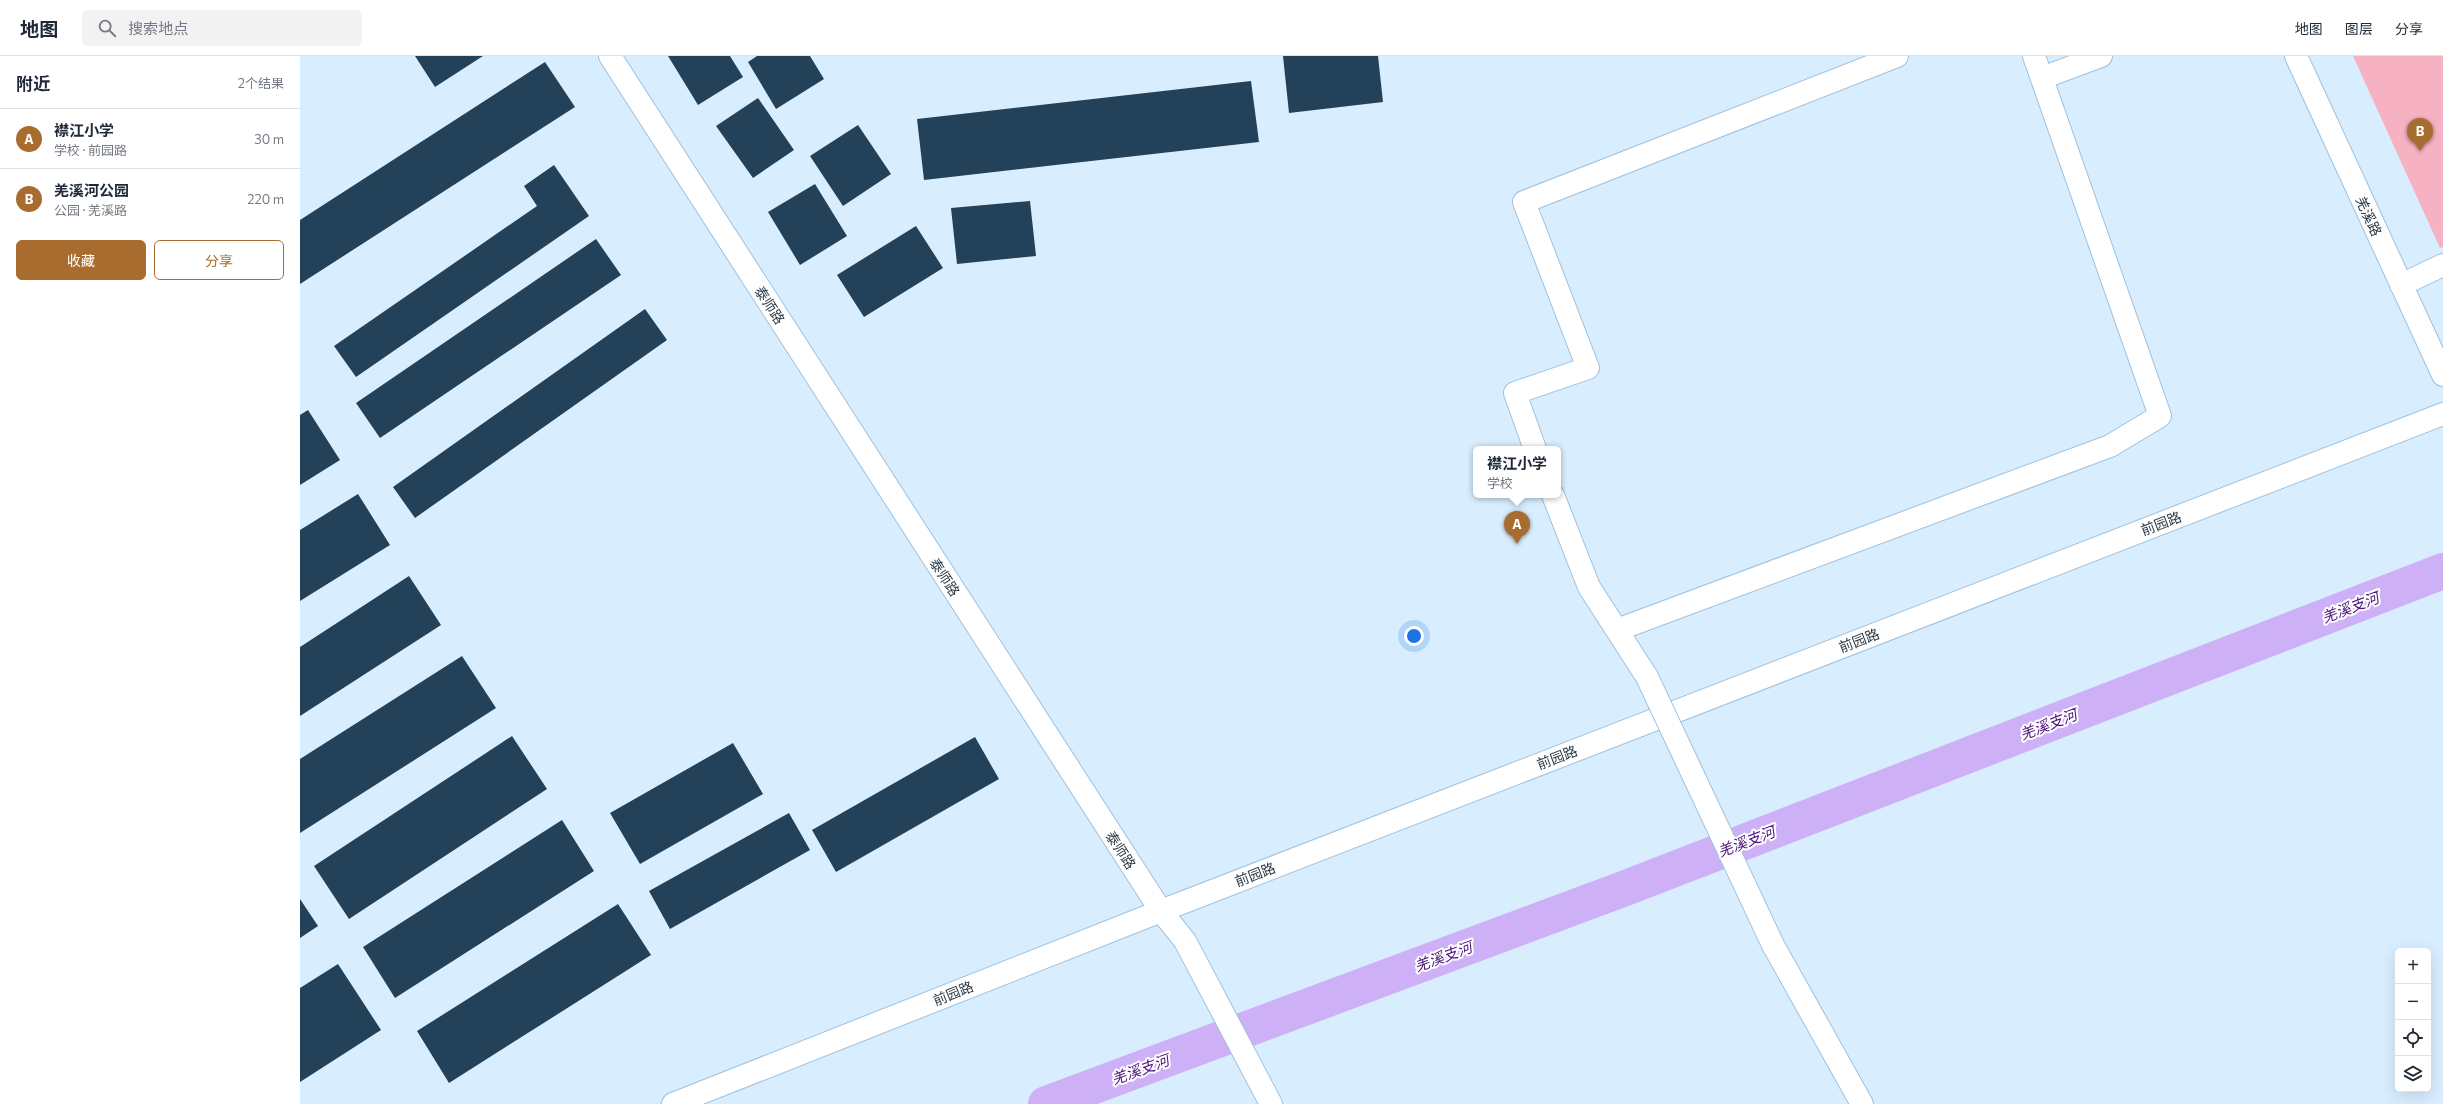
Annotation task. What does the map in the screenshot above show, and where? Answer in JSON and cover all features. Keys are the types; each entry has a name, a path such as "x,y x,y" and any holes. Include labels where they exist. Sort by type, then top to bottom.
{"street":[{"name":"泰师路","path":"610,56 1160,911 1185,941 1271,1104"},
{"path":"1534,446 1515,393 1588,368 1524,202 1897,56"},
{"path":"1617,630 2110,446 2160,416 2034,56"},
{"path":"2042,78 2100,56"},
{"name":"羌溪路","path":"2296,56 2443,375"},
{"path":"2401,285 2443,265"},
{"name":"前园路","path":"672,1104 1160,911 2443,414"},
{"path":"1554,498 1589,587 1647,677 1773,945 1862,1104"}],"shaded area":[{"path":"2353,56 2443,56 2443,247 2440,248"}],"building":[{"path":"415,56 483,56 435,87"},
{"path":"668,56 730,56 743,77 698,105"},
{"path":"757,56 810,56 824,79 776,109 748,62"},
{"path":"1283,56 1378,56 1383,102 1289,113"},
{"path":"545,62 575,107 300,284 300,220"},
{"path":"1251,81 1259,142 924,180 917,119"},
{"path":"758,98 794,150 753,178 716,126"},
{"path":"858,125 891,174 843,206 810,156"},
{"path":"554,165 589,216 356,377 334,346 537,206 524,186"},
{"path":"815,184 847,236 800,265 768,212"},
{"path":"1030,201 1036,256 957,264 951,208"},
{"path":"916,226 943,268 864,317 837,275"},
{"path":"596,239 621,275 380,438 356,403"},
{"path":"645,309 667,340 415,518 393,487"},
{"path":"308,410 340,460 300,485 300,415"},
{"path":"358,494 390,545 300,601 300,530"},
{"path":"409,576 441,625 300,716 300,647"},
{"path":"462,656 496,708 300,833 300,759"},
{"path":"512,736 547,789 349,919 314,866"},
{"path":"975,737 999,779 836,872 812,830"},
{"path":"733,743 763,794 640,864 610,813"},
{"path":"789,813 810,850 670,929 649,891"},
{"path":"562,820 594,871 395,998 363,947"},
{"path":"300,899 318,926 300,938"},
{"path":"618,904 651,955 449,1083 417,1031"},
{"path":"338,964 381,1030 300,1082 300,988"}],"waterway":[{"name":"羌溪支河","path":"1046,1104 1623,889 2443,571"}],"place":[{"name":"羌溪河公园","path":"2420,151"},
{"name":"襟江小学","path":"1517,544"}]}
